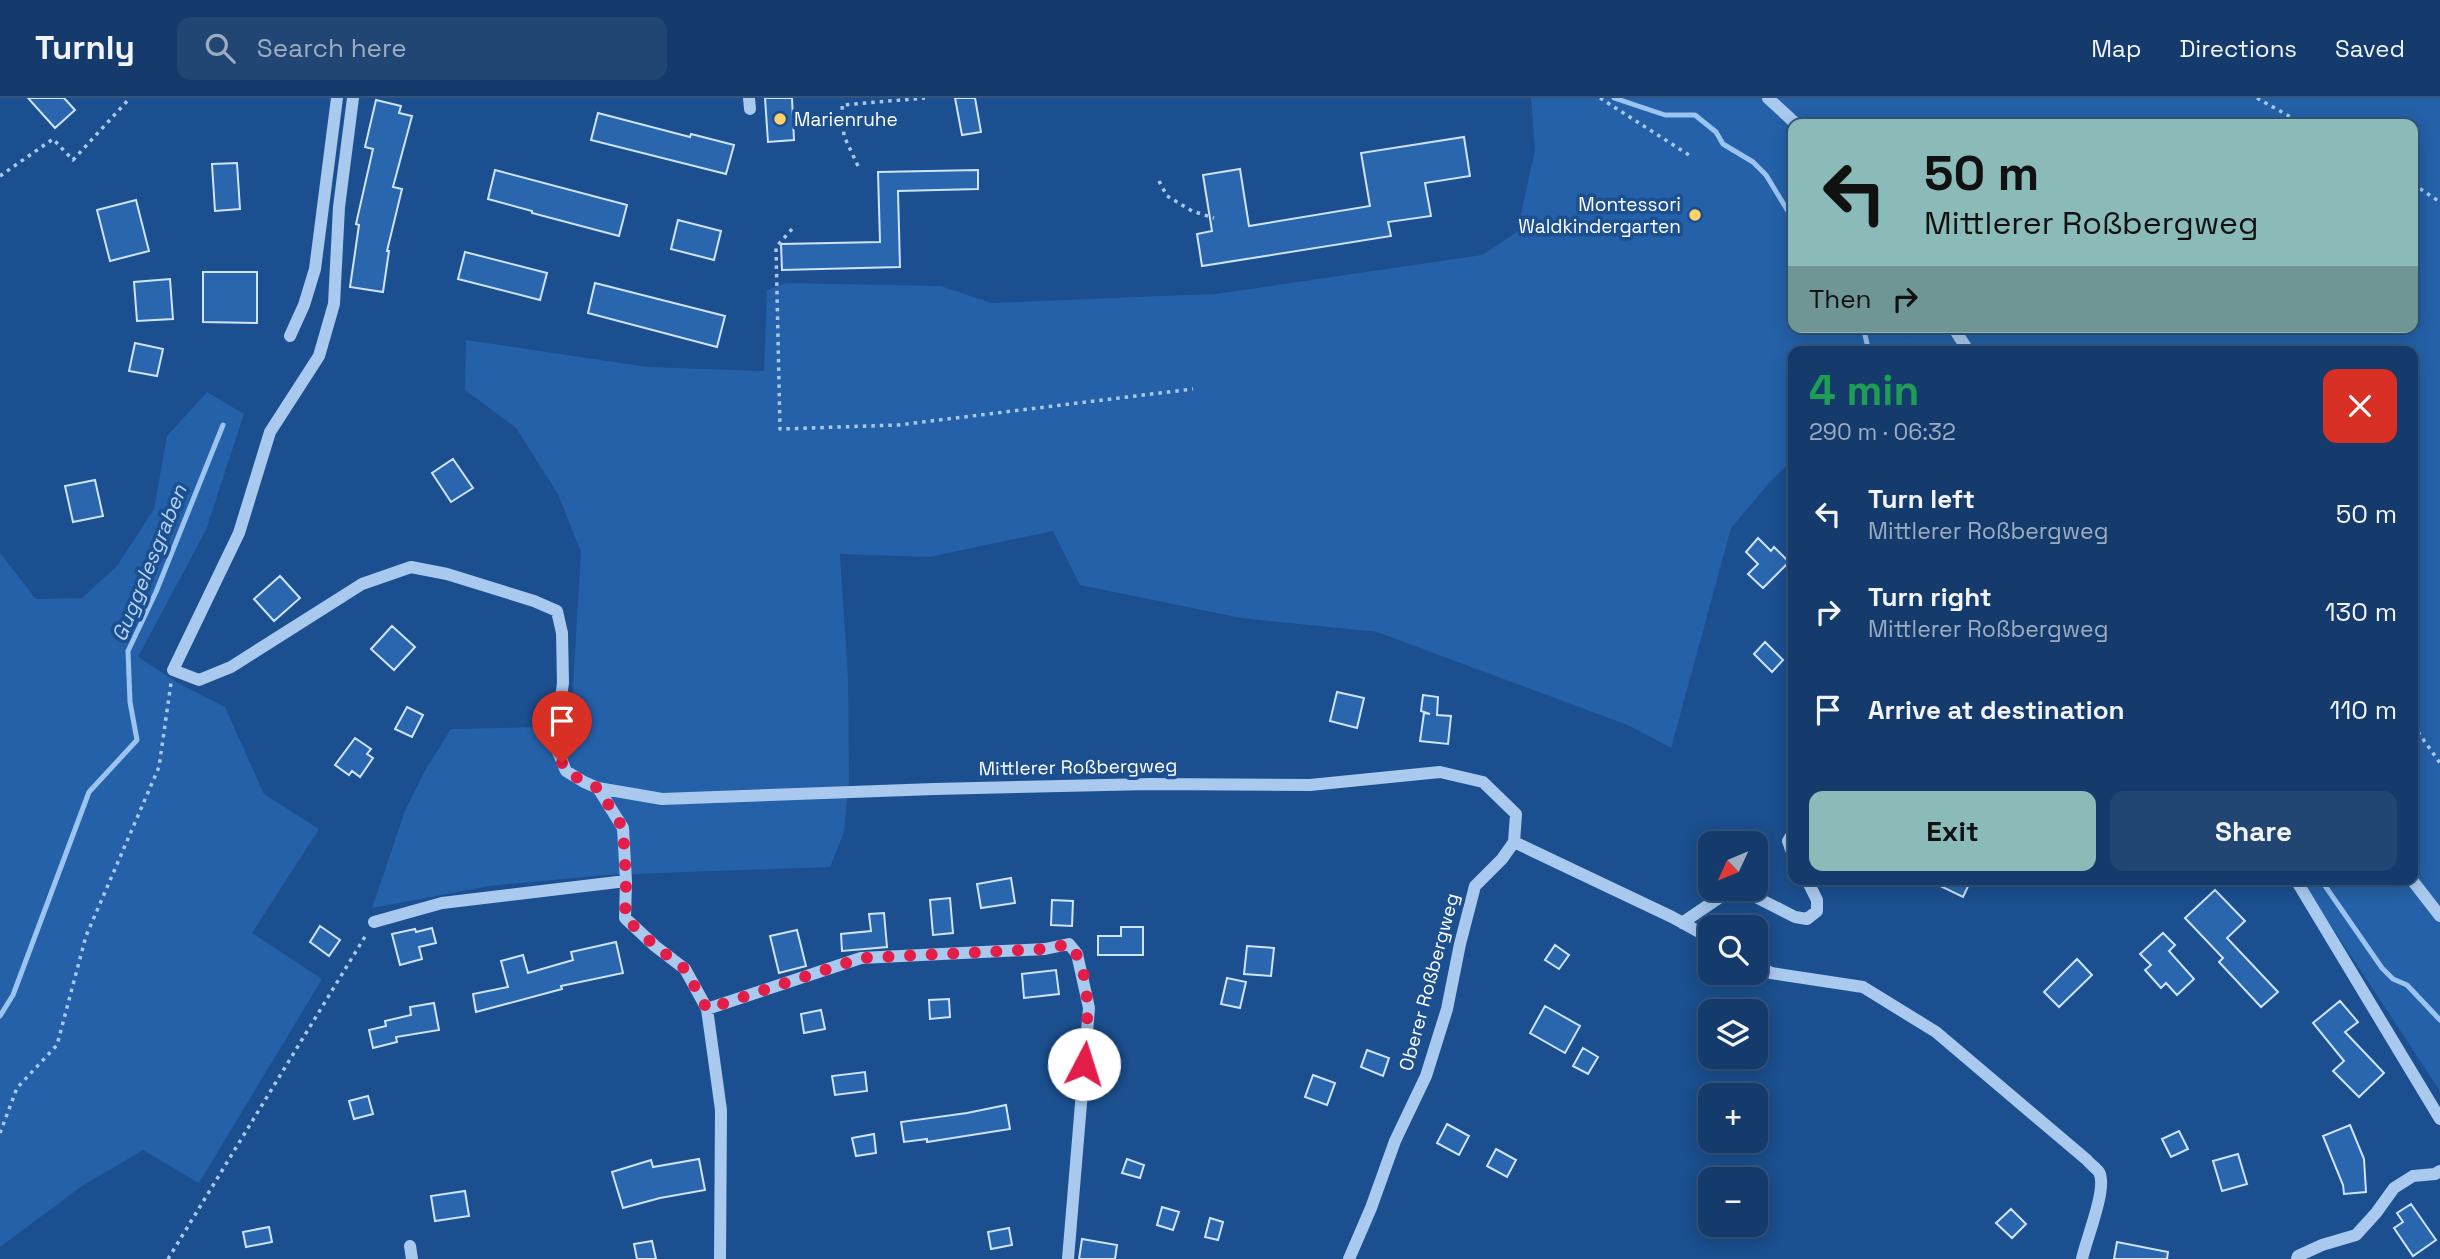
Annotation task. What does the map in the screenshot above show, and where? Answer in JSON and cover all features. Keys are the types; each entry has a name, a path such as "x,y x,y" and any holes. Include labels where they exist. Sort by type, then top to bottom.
{"street":[{"path":"290,336 304,305 315,269 337,98"},
{"path":"173,670 239,533 270,432 319,356 334,304 339,208 353,98"},
{"path":"1768,98 1791,119"},
{"name":"Mittlerer Roßbergweg","path":"173,670 199,680 231,667 362,584 411,567 447,574 534,601 557,611 562,633 563,682 556,747 566,771 598,788 662,799 1123,785 1310,785 1440,772 1483,782 1516,814 1514,842"},
{"path":"598,788 623,828 625,918 685,969 707,1009 721,1110 720,1259"},
{"path":"1514,842 1698,932"},
{"name":"Oberer Roßbergweg","path":"1349,1259 1395,1141 1426,1076 1447,1009 1475,886 1502,859 1514,842"},
{"path":"374,922 442,903 626,881"},
{"path":"1764,901 1795,917 1807,919 1817,911 1817,900 1810,885"},
{"path":"2299,885 2440,1119"},
{"path":"2416,885 2440,916"},
{"path":"1682,923 1714,901"},
{"path":"707,1009 861,958 1045,949 1069,944 1077,954 1088,1008 1068,1259"},
{"path":"1768,971 1863,987 1937,1032 2087,1160 2100,1173 2102,1192 2082,1259"},
{"path":"2297,1259 2298,1256 2322,1245 2356,1236 2394,1188 2413,1176 2440,1171"}],"path":[{"path":"0,176 53,139 74,160 130,98"},
{"path":"858,166 844,136 842,105 925,98"},
{"path":"1600,98 1689,155"},
{"path":"2257,98 2294,119"},
{"path":"1159,181 1167,196 1192,211 1214,218"},
{"path":"2418,187 2440,202"},
{"path":"792,229 776,247 780,429 898,425 1193,390"},
{"path":"0,1133 17,1088 57,1045 86,936 159,768 173,670"},
{"path":"2418,731 2440,763"},
{"path":"168,1259 374,922"}],"shaded area":[{"path":"1531,98 2440,98 2440,1091 2304,885 2418,885 2418,346 1913,346 1910,343 1907,346 1788,346 1788,464 1731,528 1671,748 1630,726 1377,632 1241,618 1080,585 1053,531 929,557 840,554 848,678 849,780 844,832 830,867 606,875 489,886 372,908 405,811 426,769 451,729 541,727 571,718 581,552 558,494 516,428 465,390 466,340 648,367 764,371 767,290 786,283 941,286 991,303 1216,294 1482,255 1517,232 1535,150"},
{"path":"207,392 244,414 206,530 138,657 180,684 225,707 264,794 319,829 252,933 322,979 199,1183 143,1150 82,1186 0,1247 0,553 36,599 82,598 117,566 154,509 167,436"}],"building":[{"path":"28,98 64,98 75,110 55,128"},
{"name":"Marienruhe","path":"765,98 792,98 794,140 768,142"},
{"path":"955,98 975,98 981,132 962,135"},
{"path":"376,100 401,106 399,113 412,116 393,187 402,189 387,251 383,292 350,287 359,225 356,224 373,149 365,147"},
{"path":"598,113 690,137 691,134 734,145 726,174 591,140"},
{"path":"1464,137 1470,176 1425,183 1431,216 1388,222 1391,236 1202,266 1197,234 1212,231 1203,175 1240,169 1249,226 1370,206 1361,153"},
{"path":"237,163 240,209 215,211 212,164"},
{"path":"495,170 627,205 619,236 488,199"},
{"path":"978,170 978,189 898,191 900,267 782,270 781,244 880,242 878,172"},
{"path":"136,200 149,251 110,261 97,210"},
{"path":"678,220 721,231 714,260 671,249"},
{"path":"465,252 547,273 540,300 458,279"},
{"path":"203,272 257,272 257,323 203,322"},
{"path":"170,279 173,319 137,321 134,282"},
{"path":"595,283 725,316 717,347 588,313"},
{"path":"135,343 163,349 157,376 129,371"},
{"path":"453,459 473,488 451,502 432,473"},
{"path":"95,480 103,516 73,522 65,486"},
{"path":"1758,538 1771,551 1774,547 1788,563 1763,588 1748,574 1758,564 1746,552"},
{"path":"280,576 300,598 274,621 254,599"},
{"path":"392,626 415,647 394,670 371,649"},
{"path":"1765,642 1783,660 1772,672 1754,654"},
{"path":"1337,692 1364,698 1357,728 1330,721"},
{"path":"1423,695 1438,697 1437,715 1451,716 1448,744 1420,741 1424,713 1430,714 1421,711"},
{"path":"407,707 423,715 412,737 395,729"},
{"path":"355,738 371,749 367,754 373,758 360,777 352,771 349,775 335,765"},
{"path":"1011,878 1015,903 981,908 977,884"},
{"path":"1938,885 1969,885 1963,897"},
{"path":"2215,890 2245,921 2227,938 2278,992 2261,1007 2219,962 2223,958 2185,918"},
{"path":"950,898 953,933 933,935 930,900"},
{"path":"1052,900 1073,901 1072,926 1051,925"},
{"path":"884,913 887,947 842,951 841,934 871,931 869,914"},
{"path":"320,926 340,940 329,956 310,942"},
{"path":"1121,927 1143,927 1143,955 1098,955 1098,936 1121,936"},
{"path":"432,928 436,943 419,947 422,959 400,965 392,934"},
{"path":"797,930 806,966 779,973 770,936"},
{"path":"2163,933 2175,945 2169,951 2194,979 2177,995 2166,983 2161,988 2145,970 2151,965 2140,954"},
{"path":"616,942 623,973 561,986 562,989 476,1012 473,994 508,987 501,961 523,955 528,973 573,960 571,952"},
{"path":"1555,945 1569,955 1559,969 1545,960"},
{"path":"1247,946 1274,948 1271,976 1244,974"},
{"path":"2077,959 2092,975 2059,1007 2044,992"},
{"path":"1056,970 1059,994 1024,998 1022,974"},
{"path":"1227,978 1246,982 1240,1008 1221,1004"},
{"path":"949,999 950,1017 930,1019 929,1000"},
{"path":"2340,1001 2358,1022 2345,1032 2384,1073 2359,1097 2333,1071 2344,1061 2313,1023"},
{"path":"434,1003 439,1030 396,1037 397,1042 373,1048 369,1030 386,1026 385,1021 411,1015 410,1007"},
{"path":"1545,1006 1580,1026 1565,1053 1530,1033"},
{"path":"821,1010 825,1029 804,1033 801,1014"},
{"path":"1583,1048 1598,1057 1588,1074 1573,1066"},
{"path":"1367,1050 1389,1058 1383,1076 1361,1067"},
{"path":"865,1072 867,1091 835,1095 832,1076"},
{"path":"1313,1075 1335,1083 1327,1105 1305,1097"},
{"path":"368,1096 373,1114 354,1119 349,1101"},
{"path":"1006,1105 1010,1129 927,1142 927,1139 904,1142 901,1122"},
{"path":"1447,1124 1469,1136 1459,1155 1437,1143"},
{"path":"2350,1125 2364,1159 2366,1192 2344,1194 2343,1185 2323,1136"},
{"path":"2179,1131 2188,1149 2171,1157 2162,1139"},
{"path":"874,1134 876,1153 856,1156 852,1138"},
{"path":"1496,1149 1516,1160 1507,1177 1487,1166"},
{"path":"2238,1154 2247,1184 2222,1191 2213,1161"},
{"path":"699,1159 705,1190 623,1208 612,1172 651,1160 653,1167"},
{"path":"1127,1159 1144,1165 1140,1178 1122,1173"},
{"path":"465,1191 469,1216 435,1221 431,1196"},
{"path":"2411,1204 2436,1240 2413,1256 2394,1228 2403,1222 2397,1213"},
{"path":"1162,1207 1179,1212 1173,1230 1157,1225"},
{"path":"2011,1209 2026,1224 2012,1238 1996,1223"},
{"path":"1210,1218 1223,1222 1218,1240 1205,1237"},
{"path":"269,1227 272,1242 246,1247 243,1232"},
{"path":"1009,1228 1012,1245 991,1249 988,1232"},
{"path":"1082,1239 1117,1245 1115,1259 1079,1259"},
{"path":"652,1241 656,1259 637,1259 634,1244"},
{"path":"2117,1242 2168,1252 2167,1259 2114,1259"}],"waterway":[{"path":"1614,98 1665,115 1695,115 1716,132 1723,144 1753,162 1766,175 1788,211"},
{"path":"1864,333 1868,346"},
{"name":"Guggelesgraben","path":"0,1016 13,995 89,792 137,740 130,702 128,651 156,592 223,425"},
{"path":"2324,885 2382,968 2393,979 2407,985 2440,1020"}],"place":[{"name":"Marienruhe","path":"780,119"},
{"name":"Montessori Waldkindergarten","path":"1695,215"}],"route":[{"path":"562,763 566,771 598,788 623,828 625,918 685,969 707,1009 861,958 1045,949 1069,944 1077,954 1088,1008 1084,1064"}]}
